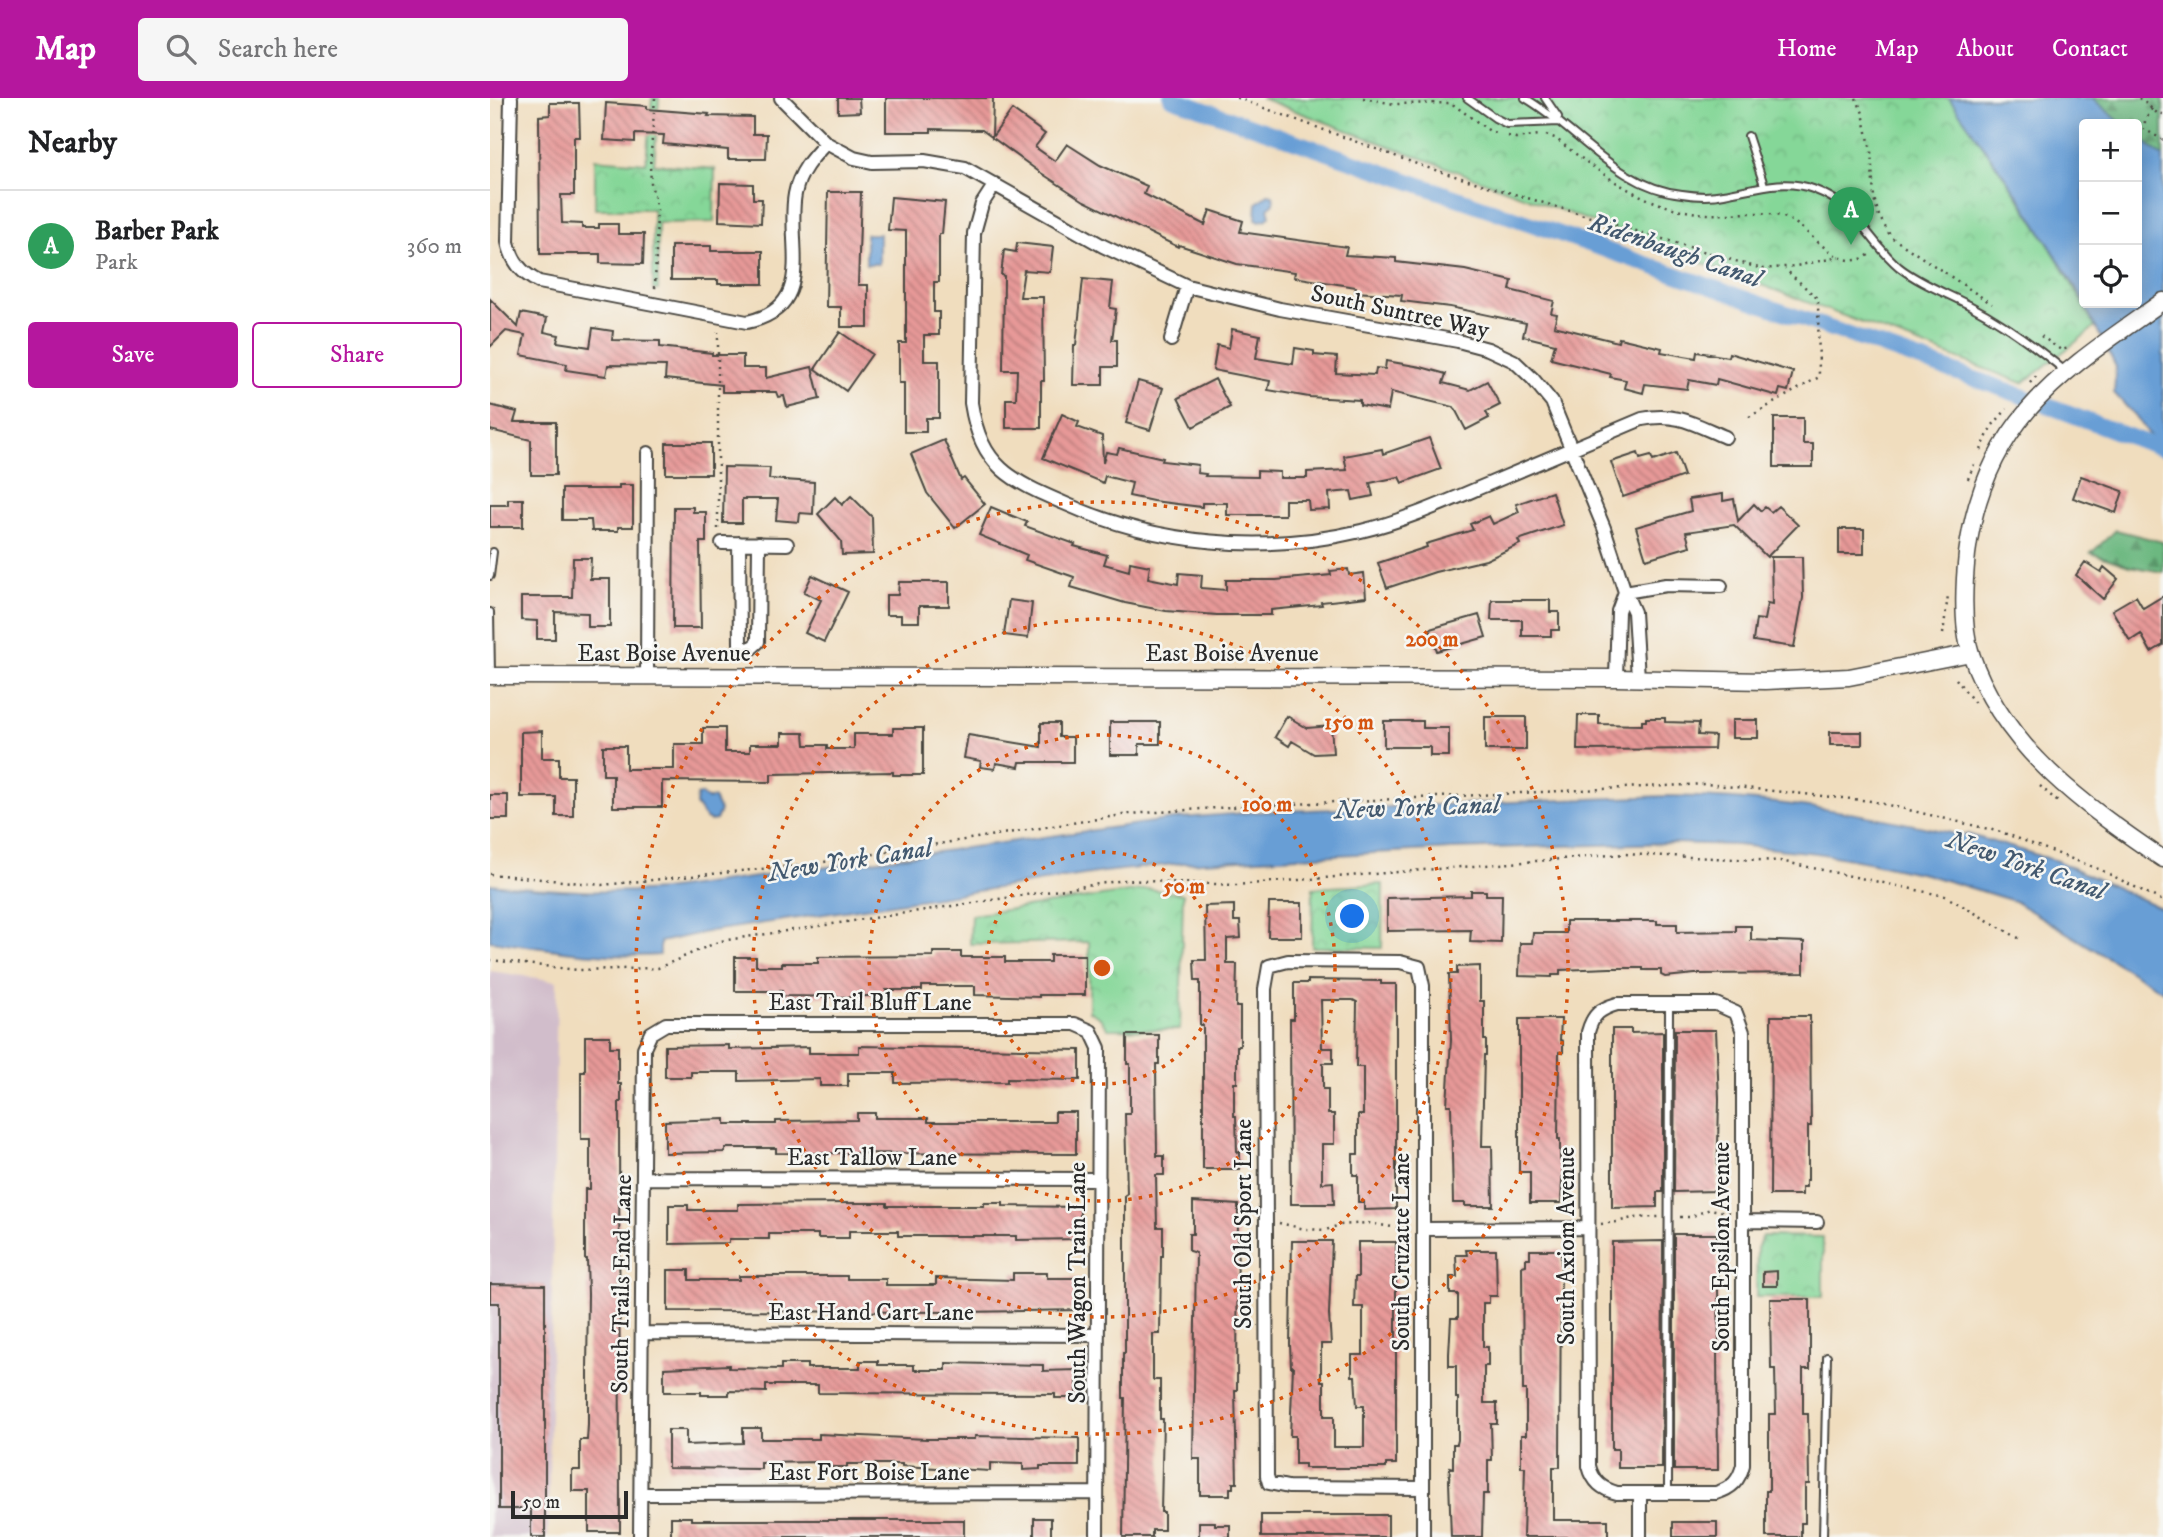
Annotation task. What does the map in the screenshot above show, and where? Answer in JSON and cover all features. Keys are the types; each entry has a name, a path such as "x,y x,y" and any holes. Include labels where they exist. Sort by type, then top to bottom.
{"street":[{"path":"511,98 508,242 511,256 527,276 538,282 747,322 761,319 776,310 794,284 794,196 798,180 807,165 826,143"},
{"name":"South Suntree Way","path":"781,98 826,143 853,158 872,162 924,161 965,168 1103,246 1187,286 1280,309 1489,349 1514,361 1552,402 1604,528 1634,612 1638,678"},
{"path":"995,184 982,204 974,233 971,402 974,425 996,466 1020,482 1096,518 1156,534 1222,544 1295,543 1362,531 1414,513 1642,419 1661,415 1679,418 1725,438"},
{"path":"1171,340 1187,286"},
{"path":"2163,301 2079,353 2009,433 1981,488 1970,533 1965,574 1970,653 1987,690 2010,727 2037,761 2072,794 2163,859"},
{"path":"647,676 648,453"},
{"path":"720,538 740,543 786,544"},
{"path":"740,543 740,644 748,651"},
{"path":"748,676 748,651 758,642 759,543"},
{"path":"1616,678 1618,611 1625,593 1666,585 1721,586"},
{"name":"East Boise Avenue","path":"490,676 1638,678 1765,681 1849,677 1970,653"},
{"name":"South Old Sport Lane","path":"1419,967 1400,962 1300,961 1269,966 1265,989 1266,1464 1269,1482 1287,1488 1423,1488"},
{"name":"South Cruzatte Lane","path":"1419,967 1423,986 1423,1537"},
{"name":"South Axiom Avenue","path":"1640,1493 1606,1490 1595,1482 1589,1466 1588,1032 1598,1011 1617,1004 1669,1004"},
{"name":"South Epsilon Avenue","path":"1668,1493 1716,1493 1728,1489 1737,1481 1743,1465 1743,1032 1736,1013 1716,1004 1669,1004"},
{"name":"East Trail Bluff Lane","path":"651,1033 667,1024 1075,1024 1091,1031"},
{"name":"South Wagon Train Lane","path":"1091,1031 1099,1048 1097,1537"},
{"name":"South Trails End Lane","path":"640,1537 644,1048 651,1033"},
{"name":"East Tallow Lane","path":"644,1178 1099,1179"},
{"path":"1743,1221 1817,1222"},
{"path":"1423,1229 1588,1228"},
{"name":"East Hand Cart Lane","path":"643,1334 1098,1335"},
{"name":"East Fort Boise Lane","path":"640,1494 1097,1493"},
{"path":"1640,1537 1640,1493 1668,1493"}],"lane":[{"path":"1467,98 1507,124 1561,122"},
{"path":"1525,98 1561,122 1617,168 1662,190 1690,195 1722,195 1786,184 1810,188 1837,201 1863,224 1897,266 1997,320 2065,371"},
{"path":"1545,98 1561,122"},
{"path":"1748,136 1763,186"},
{"path":"490,576 493,552"},
{"path":"490,612 490,676"},
{"path":"1668,1493 1669,1004"},
{"path":"1823,1537 1827,1356"}],"path":[{"path":"655,98 650,166 650,183 657,210 655,304"},
{"path":"1237,98 1425,167 1762,269 1783,268 1839,257"},
{"path":"1856,98 1863,113 1871,151 1874,198 1879,216 1891,237 1993,304"},
{"path":"2139,98 2163,114"},
{"path":"2152,109 2144,121 2144,129 2163,140"},
{"path":"1749,416 1819,377 1818,299 1783,268"},
{"path":"718,332 720,538"},
{"path":"2038,334 2061,349 2079,353"},
{"path":"2035,377 2039,373"},
{"path":"490,874 602,885 811,864 1129,814 1706,785 1871,801 2001,832 2101,870 2163,901"},
{"path":"490,960 578,970 658,968 720,941 1125,880 1236,885 1624,854 1780,861 1945,896 2022,940"},
{"path":"1265,1224 1284,1223 1306,1229 1326,1230 1339,1225 1368,1223 1411,1230 1423,1229"}],"shaded area":[{"path":"490,971 557,981 548,1537 490,1537"}],"green space":[{"path":"652,98 659,98 654,164 715,169 714,222 658,223 658,290 653,290 653,209 595,209 595,159 646,163"},
{"path":"1261,98 1949,98 2045,238 2079,297 2079,308 2085,308 2095,327 2023,383"},
{"path":"2092,98 2163,98 2163,157 2142,140 2142,119 2116,119"},
{"path":"2116,530 2163,542 2163,572 2129,566 2091,553"},
{"path":"1383,884 1382,948 1312,947 1313,888"},
{"path":"1149,889 1183,894 1180,1030 1108,1029 1100,1018 1089,1011 1089,942 970,944 971,915"},
{"path":"1763,1236 1823,1237 1823,1297 1756,1297 1757,1248"}],"water":[{"path":"1949,98 2092,98 2116,119 2079,119 2079,294 2022,201"},
{"path":"2142,140 2163,157 2163,453 2114,393 2116,367 2086,308 2142,308"},
{"path":"1268,194 1273,195 1274,203 1268,208 1270,216 1260,221 1256,219 1257,203"},
{"path":"866,234 879,234 879,264 866,264"},
{"path":"697,795 707,799 714,798 720,811 716,820 706,819 696,805"},
{"name":"New York Canal","path":"1667,796 1778,803 1887,819 1960,835 1967,834 2057,861 2163,909 2163,991 2014,901 1928,875 1817,853 1736,845 1672,843 1451,849 1183,863 1104,872 711,931 660,942 660,955 596,954 490,941 490,884 576,891 663,890 1181,818 1258,812"}],"building":[{"path":"838,98 859,98 860,112 838,113"},
{"path":"886,98 993,98 992,137 1012,110 1045,134 1035,147 1055,161 1067,144 1100,165 1147,186 1144,194 1205,225 1210,210 1243,221 1240,232 1347,247 1345,255 1396,258 1396,262 1465,270 1512,281 1510,290 1554,301 1551,313 1557,314 1554,326 1618,342 1619,338 1662,348 1661,352 1696,358 1697,352 1728,357 1729,353 1793,372 1788,391 1780,389 1778,396 1717,379 1716,385 1689,380 1687,389 1645,384 1643,393 1624,388 1626,380 1610,377 1611,374 1551,359 1555,344 1523,336 1526,323 1450,307 1401,301 1402,295 1355,292 1356,287 1294,277 1295,272 1237,264 1179,245 1178,247 1084,201 1038,171 982,130 886,132"},
{"path":"550,103 579,103 580,137 574,137 574,195 561,195 562,223 582,224 582,228 618,224 618,234 644,234 643,264 600,263 600,254 540,254 539,116 550,115"},
{"path":"606,103 709,114 708,116 753,117 753,134 767,134 766,159 728,159 728,150 663,144 664,135 635,134 635,142 604,140"},
{"path":"720,183 753,184 753,199 762,199 761,223 719,221"},
{"path":"828,192 861,192 858,285 868,285 868,327 841,327 841,307 826,307"},
{"path":"891,197 945,202 942,234 939,234 939,282 934,282 934,312 939,312 939,335 924,335 924,361 939,361 939,418 926,418 926,432 904,432 904,383 899,383 899,343 906,343 906,231 888,230"},
{"path":"1017,243 1053,247 1050,272 1024,270 1020,297 1043,297 1044,381 1041,381 1041,428 1006,428 1006,399 1016,399 1017,370 1003,370 1004,276 1001,275 1004,250 1016,252"},
{"path":"671,246 711,246 711,251 763,251 763,284 671,280"},
{"path":"1083,279 1113,282 1110,308 1116,309 1112,340 1117,340 1117,367 1103,367 1103,385 1073,385 1074,345"},
{"path":"490,299 518,327 521,313 547,318 544,332 559,335 557,342 590,347 593,328 613,331 612,340 660,341 660,347 712,355 743,355 743,368 766,368 766,378 812,367 820,399 787,407 784,396 778,397 776,392 722,392 722,385 665,379 666,366 608,365 606,376 566,370 567,364 521,355 525,335 506,331 490,347"},
{"path":"1232,329 1260,335 1256,358 1293,364 1295,348 1314,351 1314,355 1337,357 1336,373 1375,375 1376,368 1385,369 1386,361 1421,367 1446,374 1443,383 1470,390 1487,381 1500,405 1486,412 1489,418 1466,430 1454,407 1391,392 1388,410 1360,405 1360,400 1309,397 1268,390 1270,381 1213,370 1217,345 1229,348"},
{"path":"840,332 872,354 846,391 815,369"},
{"path":"1215,379 1230,407 1193,427 1178,398"},
{"path":"1138,381 1163,388 1150,430 1126,423"},
{"path":"490,405 517,412 514,422 556,422 556,475 531,475 531,440 490,430"},
{"path":"1062,414 1079,422 1077,427 1102,436 1103,463 1106,452 1117,454 1119,448 1163,458 1162,461 1198,465 1197,473 1206,474 1205,476 1257,477 1257,471 1280,472 1280,478 1307,478 1307,472 1347,470 1344,456 1382,449 1383,454 1429,438 1441,469 1402,483 1399,477 1370,483 1373,496 1353,500 1351,491 1329,493 1330,509 1309,510 1308,500 1285,500 1285,515 1227,515 1227,503 1202,503 1202,507 1129,496 1132,483 1105,476 1103,483 1043,458"},
{"path":"1774,418 1803,418 1803,444 1813,444 1813,467 1774,467"},
{"path":"944,440 961,480 964,478 985,504 955,528 927,493 911,454"},
{"path":"666,443 711,443 711,474 666,474"},
{"path":"1638,453 1640,459 1651,456 1653,461 1676,453 1684,476 1623,497 1611,462"},
{"path":"724,467 770,468 769,479 814,482 813,514 800,513 799,522 776,520 778,499 742,499 742,523 723,523"},
{"path":"2081,476 2123,491 2116,513 2073,498"},
{"path":"619,485 633,485 633,527 618,527 618,531 592,531 591,520 562,520 562,489 619,489"},
{"path":"1552,492 1563,525 1518,540 1520,544 1486,560 1435,572 1387,588 1378,563 1427,547 1426,544 1473,530 1470,524 1489,516 1493,524 1519,512 1516,504"},
{"path":"1723,494 1723,501 1734,499 1738,521 1754,504 1761,511 1765,507 1771,512 1778,506 1798,525 1767,557 1734,525 1686,532 1690,546 1646,559 1636,527 1691,511 1689,499"},
{"path":"851,496 872,517 873,554 842,555 841,541 818,514 835,497 842,505"},
{"path":"508,499 523,499 523,527 490,527 490,505 508,505"},
{"path":"674,507 693,507 693,512 706,512 706,542 700,542 701,628 673,628"},
{"path":"991,507 1027,522 1025,526 1075,544 1074,546 1107,555 1104,564 1129,571 1130,562 1150,566 1148,578 1178,584 1179,573 1202,575 1201,588 1226,590 1226,580 1276,580 1331,575 1330,571 1348,569 1349,575 1364,573 1366,597 1271,610 1271,615 1166,611 1125,603 1071,587 1074,577 1025,560 1027,555 979,535"},
{"path":"1839,529 1864,529 1864,554 1839,554"},
{"path":"1771,557 1802,557 1803,598 1794,647 1753,641 1756,619 1764,620 1767,604 1772,605"},
{"path":"573,558 591,558 590,579 610,579 610,627 588,627 588,613 555,612 555,639 537,639 537,621 521,620 521,597 572,597"},
{"path":"2085,562 2101,572 2104,567 2118,579 2103,599 2076,575"},
{"path":"812,575 848,592 824,642 805,633 821,600 804,592"},
{"path":"899,582 949,582 949,606 919,606 919,622 901,622 901,615 886,615 886,595 898,595"},
{"path":"2136,596 2143,608 2163,596 2163,645 2151,652 2141,634 2130,641 2112,610"},
{"path":"1009,600 1032,603 1028,638 1004,635"},
{"path":"1492,600 1550,600 1550,612 1559,612 1559,630 1551,630 1551,636 1522,636 1522,620 1491,620"},
{"path":"1479,615 1486,637 1437,651 1430,629"},
{"path":"1578,715 1599,715 1599,724 1642,725 1646,718 1665,718 1665,722 1699,723 1698,735 1715,736 1714,749 1577,750"},
{"path":"1287,716 1307,728 1331,726 1333,753 1314,754 1292,741 1289,746 1275,737"},
{"path":"1485,717 1526,717 1526,750 1485,750"},
{"path":"1732,720 1758,720 1758,738 1732,738"},
{"path":"1384,721 1423,721 1423,728 1449,728 1449,756 1430,756 1430,747 1384,747"},
{"path":"1110,722 1160,722 1160,744 1139,744 1139,755 1110,755"},
{"path":"1041,723 1059,723 1059,737 1073,737 1073,762 1020,762 1019,767 996,763 995,769 980,767 981,761 964,758 968,735 1041,747"},
{"path":"703,728 725,728 725,752 750,752 750,744 782,744 782,733 804,733 805,745 827,745 827,749 854,749 854,734 893,734 893,728 923,728 923,775 893,775 893,772 771,774 771,782 662,781 662,807 613,807 613,775 603,775 603,746 626,746 626,769 674,769 674,744 703,744"},
{"path":"542,731 542,758 559,758 559,777 573,777 573,816 556,816 556,797 521,797 521,732"},
{"path":"1830,732 1862,732 1862,745 1830,745"},
{"path":"490,795 508,795 508,819 490,819"},
{"path":"1471,891 1502,895 1501,943 1470,942 1471,930 1387,931 1387,898 1471,896"},
{"path":"1269,903 1302,903 1302,937 1268,937"},
{"path":"1234,905 1234,921 1240,921 1241,938 1227,939 1227,964 1237,964 1236,1007 1240,1007 1240,1046 1237,1046 1234,1116 1240,1169 1203,1169 1203,1025 1200,1025 1200,981 1195,981 1194,960 1206,960 1205,906"},
{"path":"1566,921 1657,921 1657,924 1677,924 1677,932 1736,931 1736,926 1751,926 1751,940 1804,942 1804,973 1695,974 1665,977 1661,975 1661,970 1610,968 1560,970 1560,975 1552,977 1519,976 1520,943 1532,943 1533,933 1566,933"},
{"path":"933,952 961,952 961,957 1005,957 1005,962 1050,962 1050,955 1085,955 1085,995 975,995 975,986 922,986 922,990 886,990 886,995 849,997 782,996 782,991 735,991 735,957 756,957 756,966 782,966 782,963 818,963 818,957 933,956"},
{"path":"1480,966 1480,1001 1484,1001 1486,1040 1482,1146 1492,1146 1493,1206 1465,1206 1465,1203 1453,1203 1451,1105 1447,1105 1451,1040 1449,974 1457,974 1457,967"},
{"path":"1308,980 1381,981 1381,984 1396,984 1396,1209 1364,1210 1364,1202 1358,1202 1358,1175 1353,1175 1353,1154 1358,1154 1358,1115 1363,1115 1363,1067 1356,1067 1357,1002 1353,1000 1321,1000 1322,1048 1333,1048 1333,1063 1323,1063 1323,1089 1328,1089 1328,1114 1334,1114 1334,1144 1322,1144 1322,1183 1333,1182 1334,1204 1291,1204 1290,1019 1294,1019 1294,983 1308,983"},
{"path":"1771,1016 1810,1016 1811,1126 1808,1126 1808,1180 1806,1187 1802,1187 1802,1195 1770,1195"},
{"path":"1519,1019 1561,1019 1560,1040 1563,1041 1563,1053 1559,1052 1558,1139 1560,1160 1563,1160 1561,1203 1530,1203 1530,1172 1519,1172"},
{"path":"1612,1029 1631,1029 1631,1033 1663,1032 1663,1192 1657,1192 1657,1207 1612,1208"},
{"path":"1675,1030 1716,1030 1719,1099 1717,1191 1674,1192"},
{"path":"1127,1035 1159,1035 1159,1064 1156,1064 1157,1156 1164,1156 1164,1175 1156,1175 1157,1227 1163,1227 1163,1256 1160,1334 1153,1334 1153,1380 1160,1380 1160,1419 1163,1419 1161,1512 1164,1512 1164,1530 1152,1530 1152,1537 1123,1537 1123,1353 1127,1194 1125,1114 1130,1114"},
{"path":"585,1036 610,1036 610,1047 618,1047 618,1084 621,1084 620,1532 589,1532 589,1491 572,1491 572,1470 580,1470 580,1440 587,1440 588,1425 585,1189 590,1189 590,1139 581,1139 581,1072 585,1072"},
{"path":"729,1045 729,1049 809,1047 809,1053 859,1053 859,1046 1080,1050 1080,1080 1007,1079 1007,1082 895,1083 895,1073 848,1073 848,1086 820,1086 820,1079 739,1081 739,1072 691,1072 691,1077 665,1077 665,1046"},
{"path":"1055,1112 1076,1112 1076,1154 776,1153 776,1148 725,1148 725,1152 665,1153 665,1121 725,1119 725,1124 776,1124 776,1121 857,1120 857,1113 875,1113 875,1118 928,1118 928,1122 1055,1122"},
{"path":"1193,1202 1238,1205 1235,1390 1237,1483 1233,1483 1233,1488 1230,1488 1230,1495 1200,1495 1200,1459 1193,1459 1196,1253 1189,1251 1189,1234 1193,1234"},
{"path":"887,1203 887,1206 984,1206 984,1203 1003,1203 1003,1206 1080,1207 1080,1239 898,1236 898,1231 849,1231 849,1238 818,1238 818,1234 769,1234 769,1239 729,1239 729,1243 669,1244 669,1205 688,1205 688,1210 738,1210 738,1204"},
{"path":"1674,1234 1717,1234 1718,1470 1674,1470"},
{"path":"1292,1241 1332,1241 1329,1314 1331,1344 1321,1344 1321,1381 1324,1381 1324,1416 1334,1416 1334,1447 1364,1447 1364,1406 1357,1406 1355,1376 1352,1376 1352,1355 1363,1355 1363,1307 1354,1307 1355,1277 1358,1277 1358,1242 1396,1242 1396,1464 1386,1464 1386,1468 1305,1468 1305,1464 1295,1464 1295,1436 1290,1436 1293,1367 1290,1344"},
{"path":"1663,1241 1662,1468 1618,1468 1618,1449 1612,1449 1612,1242"},
{"path":"1466,1250 1496,1250 1497,1296 1489,1296 1489,1303 1483,1303 1483,1347 1488,1347 1488,1366 1484,1366 1484,1403 1497,1403 1497,1424 1491,1424 1492,1460 1488,1460 1488,1494 1483,1494 1482,1537 1451,1537 1449,1481 1450,1467 1453,1468 1453,1444 1457,1444 1458,1440 1458,1398 1456,1366 1449,1366 1449,1354 1451,1318 1458,1318 1458,1294 1450,1294 1450,1277 1457,1277 1456,1255 1467,1255"},
{"path":"1530,1250 1561,1250 1560,1467 1553,1467 1553,1520 1608,1520 1608,1537 1523,1537 1525,1467 1521,1467 1521,1435 1526,1435 1526,1390 1523,1390 1522,1266 1526,1265 1526,1258 1530,1258"},
{"path":"668,1270 689,1270 689,1280 739,1280 739,1276 847,1276 847,1279 886,1279 886,1285 936,1285 936,1278 1013,1280 1013,1273 1047,1273 1047,1278 1080,1278 1080,1310 668,1311"},
{"path":"1777,1271 1777,1286 1763,1286 1763,1272"},
{"path":"490,1284 545,1285 545,1537 531,1537 531,1509 499,1509 499,1303 490,1303"},
{"path":"1770,1299 1810,1299 1810,1369 1803,1369 1803,1414 1808,1414 1809,1484 1805,1484 1805,1523 1801,1523 1801,1537 1766,1537 1769,1414 1776,1414 1775,1369 1771,1369"},
{"path":"860,1361 878,1361 878,1365 914,1365 914,1370 946,1370 946,1363 1043,1365 1043,1371 1077,1370 1077,1398 1055,1398 1055,1394 818,1393 818,1385 766,1385 766,1392 729,1391 729,1395 664,1392 664,1368 729,1365 729,1368 781,1369 781,1364 807,1364 807,1368 860,1368"},
{"path":"743,1428 761,1428 761,1439 819,1439 819,1434 927,1439 975,1439 975,1436 1079,1438 1079,1466 1040,1466 1040,1469 1023,1470 1023,1464 990,1463 990,1471 902,1464 819,1467 819,1462 761,1463 761,1469 668,1468 668,1430 686,1430 686,1445 743,1443"},
{"path":"1261,1515 1388,1515 1388,1537 1261,1537"},
{"path":"671,1517 691,1517 691,1520 964,1520 964,1537 671,1537"},
{"path":"1034,1518 1051,1518 1051,1537 1034,1537"},
{"path":"1199,1522 1230,1525 1230,1537 1199,1537"},
{"path":"1673,1522 1717,1522 1717,1537 1673,1537"}],"waterway":[{"name":"Ridenbaugh Canal","path":"1171,98 1995,386 2163,449"}],"place":[{"name":"Barber Park","path":"1851,245"}]}
